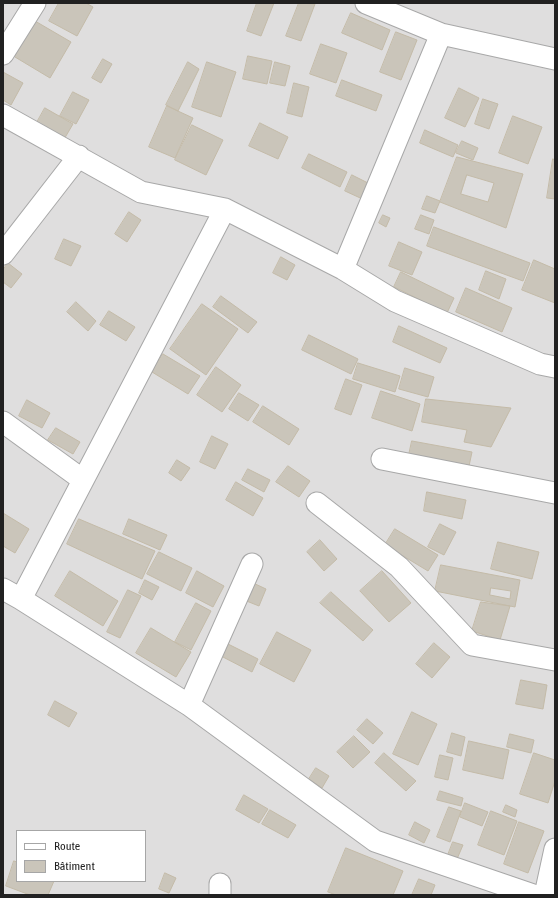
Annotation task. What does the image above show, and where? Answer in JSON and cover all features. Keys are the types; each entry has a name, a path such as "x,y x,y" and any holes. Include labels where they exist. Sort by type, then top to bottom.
{"street":[{"path":"3,54 35,3"},
{"path":"366,3 441,34 555,60"},
{"path":"342,269 441,34"},
{"path":"3,115 79,156 141,192 225,208 342,269 395,301 540,364 555,366"},
{"path":"3,254 79,156"},
{"path":"21,599 225,208"},
{"path":"3,422 83,480"},
{"path":"382,459 555,493"},
{"path":"317,503 399,567 472,645 555,660"},
{"path":"189,704 252,564"},
{"path":"3,589 189,704 375,841 533,895"},
{"path":"544,895 555,849"}],"shaded area":[{"path":"3,3 555,3 555,895 3,895"}],"building":[{"path":"59,3 86,3 93,7 77,36 49,21"},
{"path":"257,3 274,3 261,36 247,31"},
{"path":"299,3 315,4 301,41 286,36"},
{"path":"351,13 390,30 382,50 342,33"},
{"path":"35,21 71,42 50,78 15,57"},
{"path":"396,32 417,40 401,80 380,72"},
{"path":"321,44 347,53 336,83 310,74"},
{"path":"248,56 272,61 267,84 243,79"},
{"path":"103,59 112,64 101,83 92,78"},
{"path":"188,62 199,69 178,111 166,105"},
{"path":"207,62 236,72 221,117 192,107"},
{"path":"275,62 290,66 285,86 270,83"},
{"path":"3,72 23,83 11,105 3,100"},
{"path":"342,80 382,95 376,111 336,96"},
{"path":"294,83 309,87 302,117 287,113"},
{"path":"459,88 479,98 465,127 445,118"},
{"path":"73,92 89,100 76,124 60,116"},
{"path":"483,99 498,104 489,129 475,124"},
{"path":"167,106 193,118 175,158 149,147"},
{"path":"45,108 73,124 63,141 35,126"},
{"path":"513,116 542,127 528,164 499,153"},
{"path":"260,123 288,137 278,159 249,146"},
{"path":"192,125 223,140 206,175 175,160"},
{"path":"425,130 458,145 453,157 420,143"},
{"path":"462,141 478,148 473,160 456,153"},
{"path":"309,154 347,172 340,187 302,168"},
{"path":"457,157 523,174 506,228 440,202","holes":["467,175 494,183 488,202 461,194"]},
{"path":"553,159 555,160 555,199 547,198"},
{"path":"352,175 376,187 369,202 345,191"},
{"path":"427,196 440,201 435,213 422,209"},
{"path":"129,212 141,220 127,242 115,234"},
{"path":"383,215 390,218 386,227 379,223"},
{"path":"421,215 434,220 429,234 415,229"},
{"path":"434,227 530,263 523,281 427,246"},
{"path":"64,239 81,246 71,266 55,259"},
{"path":"399,242 422,252 412,275 389,266"},
{"path":"281,257 295,265 287,280 273,273"},
{"path":"534,260 555,269 555,303 522,290"},
{"path":"8,263 22,274 11,288 3,282 3,270"},
{"path":"486,271 506,279 499,299 479,290"},
{"path":"401,272 454,298 447,313 394,287"},
{"path":"466,288 512,308 502,332 456,312"},
{"path":"221,296 257,322 248,333 213,307"},
{"path":"76,302 96,321 88,331 67,312"},
{"path":"202,304 238,329 206,375 170,349"},
{"path":"109,311 135,327 126,341 100,325"},
{"path":"399,326 447,348 440,363 393,342"},
{"path":"309,335 358,359 351,374 302,350"},
{"path":"163,354 200,376 188,394 152,372"},
{"path":"358,363 400,376 395,392 353,379"},
{"path":"216,367 241,385 222,412 197,395"},
{"path":"405,368 434,377 428,397 399,389"},
{"path":"346,379 362,385 351,415 335,409"},
{"path":"381,391 420,404 412,431 372,418"},
{"path":"239,393 259,405 248,421 229,409"},
{"path":"426,399 511,408 491,447 464,442 467,430 422,422"},
{"path":"27,400 50,413 42,428 19,416"},
{"path":"263,406 299,429 289,445 253,422"},
{"path":"56,428 80,442 73,454 48,440"},
{"path":"212,436 228,444 215,469 200,462"},
{"path":"412,441 472,452 469,466 409,455"},
{"path":"177,460 190,468 181,481 169,473"},
{"path":"288,466 310,481 299,497 276,482"},
{"path":"248,469 270,480 264,492 242,480"},
{"path":"236,482 263,498 253,516 226,500"},
{"path":"427,492 466,500 462,519 424,511"},
{"path":"3,513 29,529 15,553 3,546"},
{"path":"79,519 155,551 142,579 67,544"},
{"path":"129,519 167,535 160,550 123,534"},
{"path":"440,524 456,532 444,555 428,547"},
{"path":"395,529 438,555 428,571 385,545"},
{"path":"320,540 337,559 324,571 307,552"},
{"path":"498,542 539,552 532,579 491,569"},
{"path":"159,552 192,568 181,591 147,574"},
{"path":"441,565 520,580 515,607 435,591","holes":["491,588 511,591 510,599 490,595"]},
{"path":"70,571 118,601 103,626 55,596"},
{"path":"197,571 224,586 213,607 186,593"},
{"path":"382,571 411,603 389,622 360,591"},
{"path":"145,580 159,587 152,600 139,593"},
{"path":"251,582 266,589 259,606 244,600"},
{"path":"128,590 141,596 120,638 107,632"},
{"path":"331,592 373,630 363,641 320,603"},
{"path":"481,602 510,606 500,640 472,631"},
{"path":"196,603 211,611 191,650 175,642"},
{"path":"151,628 191,652 176,677 136,653"},
{"path":"277,632 311,650 294,682 260,664"},
{"path":"434,643 450,657 432,678 416,664"},
{"path":"228,644 258,659 252,672 221,656"},
{"path":"521,680 547,685 543,709 516,704"},
{"path":"55,701 77,713 69,727 48,715"},
{"path":"412,712 437,724 418,765 393,754"},
{"path":"367,719 383,733 373,744 357,730"},
{"path":"452,733 465,737 461,756 447,752"},
{"path":"510,734 534,740 531,753 507,747"},
{"path":"354,736 370,752 353,768 337,752"},
{"path":"469,741 509,750 503,779 463,770"},
{"path":"384,753 416,781 406,791 375,763"},
{"path":"534,753 555,760 555,781 548,803 520,794"},
{"path":"440,755 453,758 448,780 435,777"},
{"path":"316,768 329,776 322,788 309,779"},
{"path":"440,791 463,798 461,806 437,800"},
{"path":"244,795 268,809 259,823 236,810"},
{"path":"465,803 488,812 482,826 460,817"},
{"path":"506,805 517,810 515,817 503,812"},
{"path":"449,807 461,811 450,842 437,837"},
{"path":"270,810 296,825 288,838 262,824"},
{"path":"491,811 517,821 504,855 478,845"},
{"path":"415,822 430,830 424,843 409,835"},
{"path":"519,822 544,831 528,873 504,864"},
{"path":"453,842 463,845 457,859 448,855"},
{"path":"346,848 403,871 393,895 336,895 328,892"},
{"path":"14,861 16,862 16,882 54,882 48,895 30,895 6,886"},
{"path":"165,873 176,878 169,893 159,889"},
{"path":"419,879 435,885 431,895 412,895"}]}
